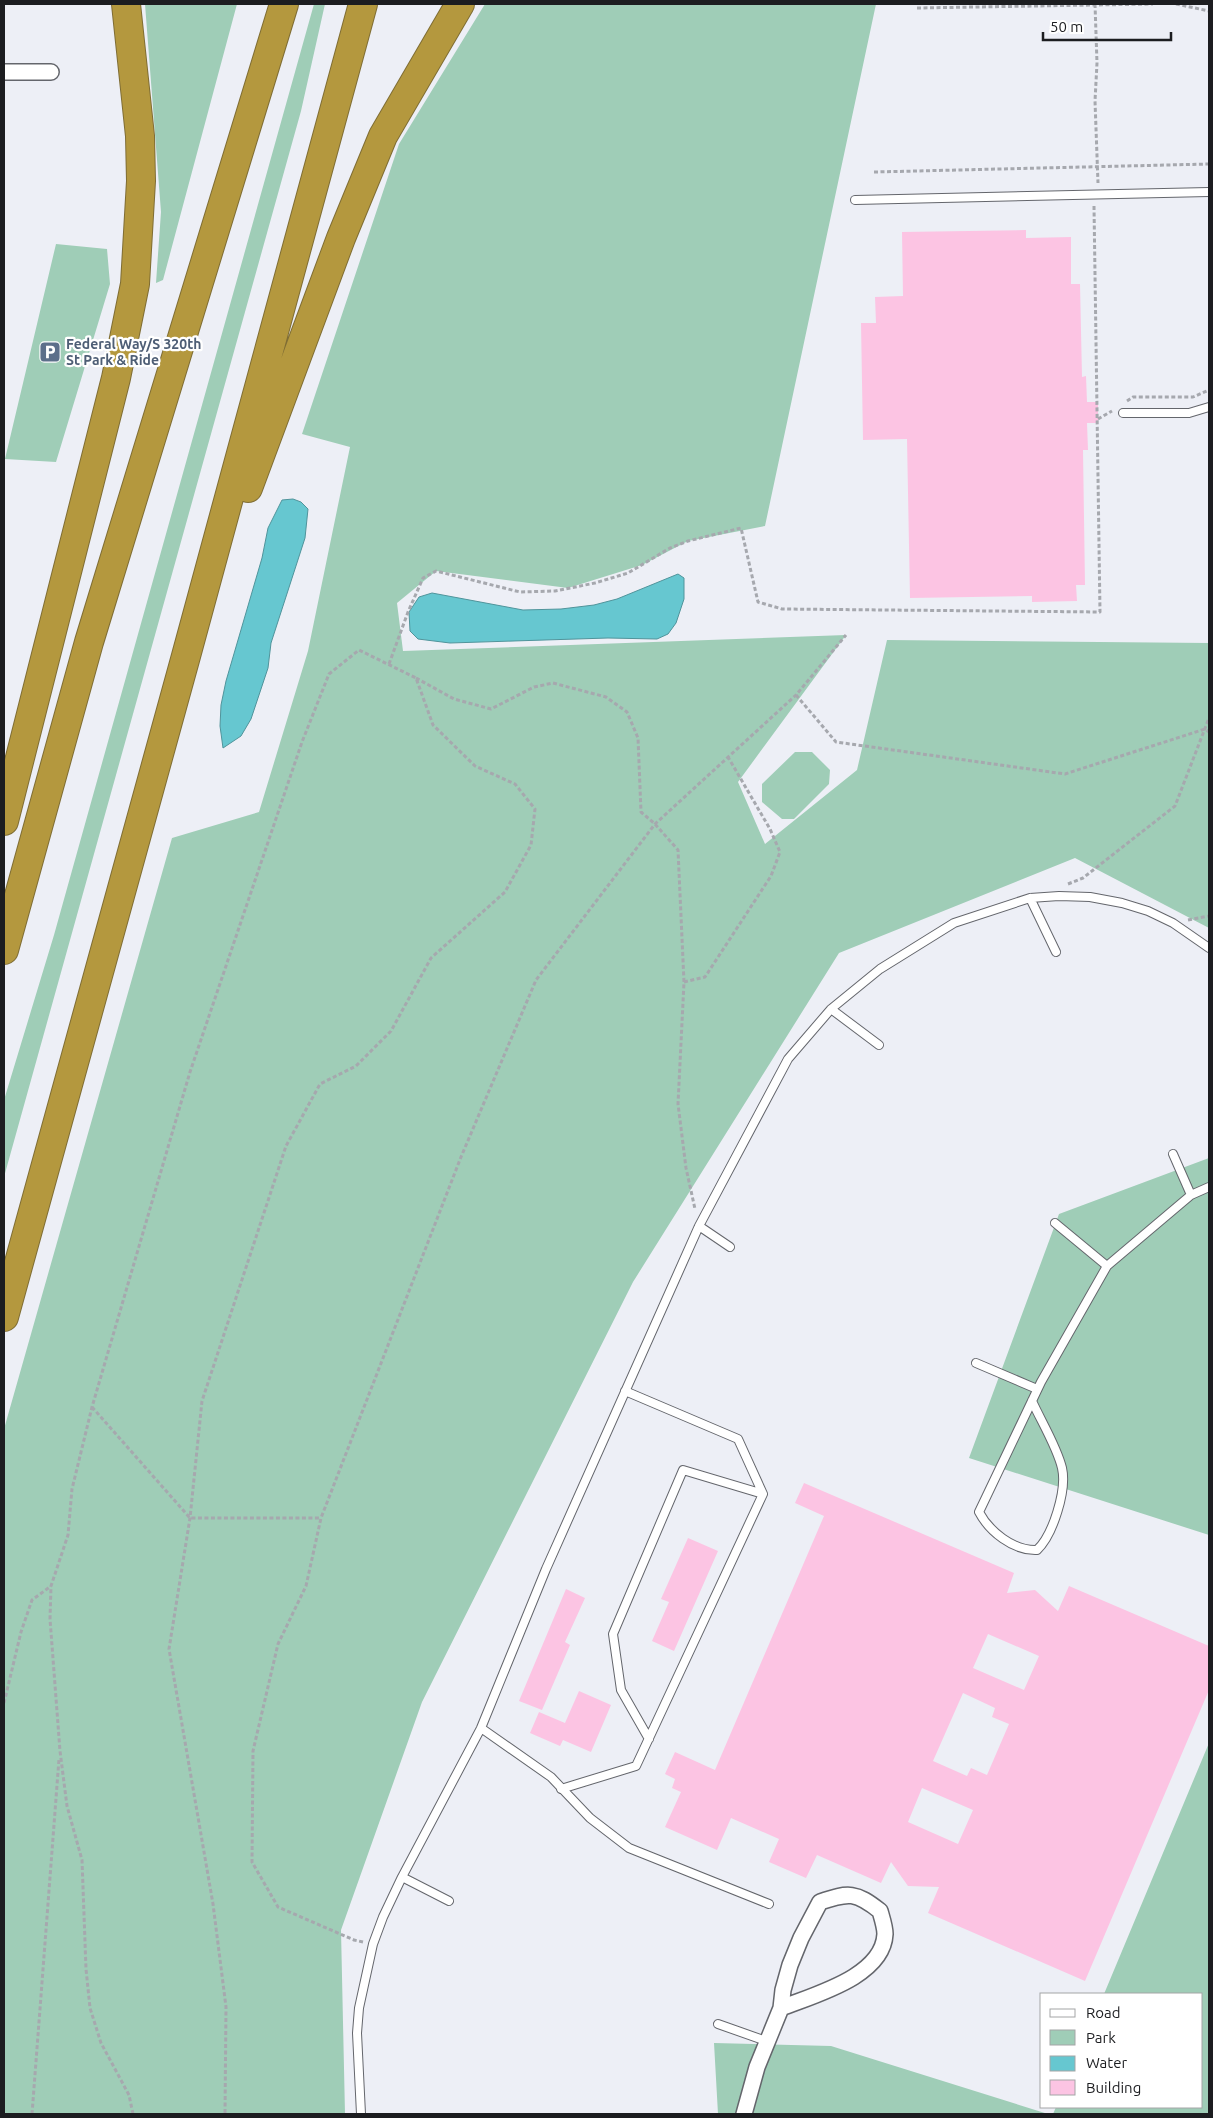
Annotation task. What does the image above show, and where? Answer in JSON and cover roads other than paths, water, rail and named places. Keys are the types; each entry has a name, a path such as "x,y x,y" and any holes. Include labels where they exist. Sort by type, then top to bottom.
{"highway":[{"path":"4,821 116,378 135,284 141,181 140,136 126,4"},
{"path":"266,59 279,4"},
{"path":"4,950 89,642 284,4"},
{"path":"4,1316 186,656 362,4"},
{"path":"186,656 341,238 383,136 460,4"}],"street":[{"path":"4,72 51,72"},
{"path":"744,2114 766,2042 781,2008 783,1990 790,1965 801,1938 820,1902 842,1894 864,1898 880,1911 885,1934 878,1956 866,1969 850,1979 781,2008"}],"lane":[{"path":"855,200 1209,192"},
{"path":"1122,413 1189,414 1209,407"},
{"path":"361,2114 357,2033 359,2008 373,1944 402,1877 481,1728 546,1569 698,1226 788,1059 831,1008 880,969 954,923 1030,898 1059,896 1090,897 1122,903 1148,911 1173,923 1209,948"},
{"path":"1030,898 1056,952"},
{"path":"831,1008 879,1045"},
{"path":"1173,1154 1191,1195"},
{"path":"1032,1402 1062,1468 1063,1485 1055,1519 1042,1545 1037,1550 1030,1550 1011,1543 991,1530 979,1512 1037,1389 1107,1266 1191,1195 1209,1187"},
{"path":"1055,1223 1107,1266"},
{"path":"698,1226 730,1247"},
{"path":"976,1363 1037,1389"},
{"path":"562,1789 636,1766 763,1494 738,1439 625,1391"},
{"path":"649,1739 621,1690 613,1634 683,1470 763,1494"},
{"path":"481,1728 551,1777 590,1818 629,1848 769,1904"},
{"path":"402,1877 449,1901"},
{"path":"718,2024 766,2042"}],"water":[{"path":"293,499 301,502 308,509 305,538 271,643 268,668 251,719 241,736 223,748 220,726 221,705 226,681 262,558 268,528 282,500"},
{"path":"678,574 684,578 684,599 676,623 668,634 657,639 608,638 450,643 418,639 410,631 409,612 419,597 432,593 523,610 561,609 594,605 617,599"}],"place":[{"name":"Federal Way/S 320th St Park & Ride","path":"50,352"}]}
